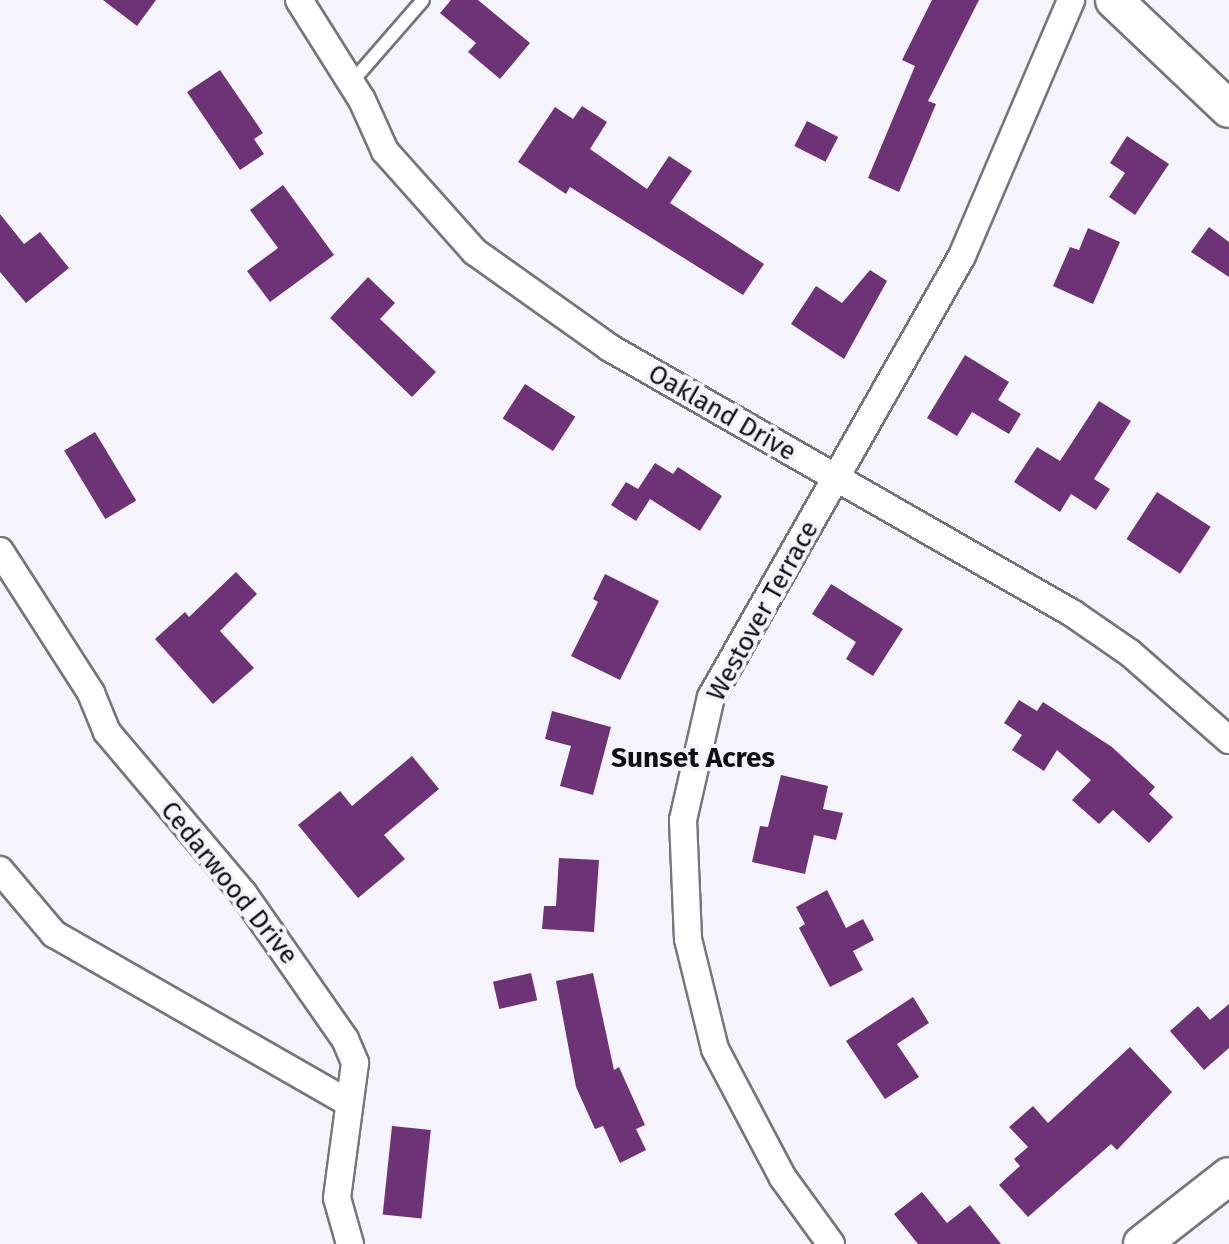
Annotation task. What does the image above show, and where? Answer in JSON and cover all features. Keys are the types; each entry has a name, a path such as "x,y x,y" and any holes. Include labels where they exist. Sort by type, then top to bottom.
{"street":[{"name":"Oakland Drive","path":"299,0 350,84 385,151 475,252 598,340 1072,613 1130,653 1229,740"},
{"name":"Westover Terrace","path":"831,1244 783,1178 715,1049 688,939 683,820 711,697 838,480 962,256 1071,0"},
{"path":"1114,0 1229,109"},
{"name":"Cedarwood Drive","path":"0,551 91,693 107,732 243,893 332,1017 355,1063 347,1102 337,1198 350,1244"},
{"path":"0,870 54,934 347,1102"},
{"path":"1142,1244 1229,1176"}],"lane":[{"path":"350,84 423,0"}],"building":[{"path":"103,0 156,0 137,26"},
{"path":"451,0 478,0 530,43 500,79 468,52 476,43 440,13"},
{"path":"932,0 979,0 928,101 936,104 899,192 868,178 915,66 902,60"},
{"path":"220,70 263,133 254,139 264,154 240,170 187,92"},
{"path":"582,106 607,122 590,149 647,189 669,156 692,171 670,203 764,264 743,295 570,187 566,194 518,162 555,107 573,119"},
{"path":"807,121 838,137 825,162 794,146"},
{"path":"1127,136 1169,164 1135,215 1109,197 1125,173 1110,163"},
{"path":"283,185 334,255 270,302 247,271 278,248 250,210"},
{"path":"0,214 24,244 40,232 69,268 26,303 0,272"},
{"path":"1209,227 1229,242 1229,277 1191,252"},
{"path":"1088,228 1120,242 1093,304 1053,286 1070,247 1079,250"},
{"path":"870,270 887,281 844,359 791,324 816,286 842,303"},
{"path":"368,277 395,303 380,319 436,372 412,397 330,318"},
{"path":"965,355 1009,382 998,400 1021,414 1009,434 972,412 957,436 927,418"},
{"path":"525,384 575,417 553,451 503,418"},
{"path":"1099,401 1131,421 1094,479 1110,489 1096,510 1071,494 1060,512 1014,482 1037,447 1060,461"},
{"path":"95,432 136,501 105,519 64,451"},
{"path":"655,463 673,474 678,467 722,496 700,531 650,499 636,521 611,505 626,482 638,489"},
{"path":"1157,492 1211,527 1180,574 1127,539"},
{"path":"236,572 257,594 220,631 254,668 213,704 155,639 185,612 189,617"},
{"path":"605,574 659,601 620,680 571,656 598,602 593,599"},
{"path":"831,584 903,629 873,676 846,659 856,642 812,614"},
{"path":"1019,700 1037,711 1043,702 1112,747 1155,787 1149,794 1173,817 1149,843 1113,810 1099,824 1072,800 1091,780 1057,750 1044,771 1012,750 1022,735 1004,723"},
{"path":"552,711 611,727 593,795 560,786 571,746 545,739"},
{"path":"412,756 439,789 384,835 405,859 358,898 298,825 340,791 352,806"},
{"path":"781,775 828,786 823,809 843,813 836,840 814,835 805,874 752,862 760,826 768,827"},
{"path":"559,858 599,860 594,932 542,929 544,906 556,906"},
{"path":"827,890 846,928 863,919 874,940 853,951 863,970 830,987 799,928 805,924 796,907"},
{"path":"531,973 537,1000 499,1009 493,982"},
{"path":"593,973 614,1070 619,1067 645,1125 636,1129 646,1150 620,1163 603,1126 595,1129 576,1087 556,981"},
{"path":"913,997 929,1023 897,1044 919,1077 885,1099 846,1041"},
{"path":"1229,1004 1229,1048 1204,1070 1170,1031 1198,1006 1210,1020"},
{"path":"1130,1047 1172,1092 1117,1150 1111,1144 1028,1217 999,1185 1020,1166 1014,1159 1028,1147 1009,1127 1033,1106 1048,1123"},
{"path":"392,1126 431,1130 421,1219 383,1215"},
{"path":"922,1192 947,1223 970,1205 1001,1244 918,1244 894,1214"}],"district":[{"name":"Sunset Acres","path":"693,758"}]}
